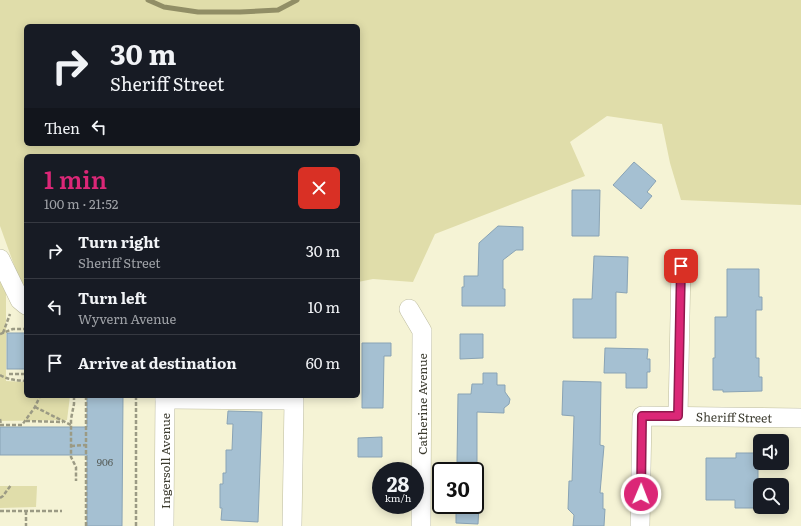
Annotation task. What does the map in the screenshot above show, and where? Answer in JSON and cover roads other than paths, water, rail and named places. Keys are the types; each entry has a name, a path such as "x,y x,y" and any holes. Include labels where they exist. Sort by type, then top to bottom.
{"street":[{"path":"0,259 20,300 21,309"},
{"path":"678,416 681,266"},
{"name":"Catherine Avenue","path":"409,309 422,331 421,526"},
{"name":"Ingersoll Avenue","path":"164,526 165,398"},
{"path":"208,398 294,400 292,526"},
{"name":"Sheriff Street","path":"640,526 642,416 801,418"}],"waterway":[{"path":"148,0 164,7 198,12 278,10 297,0"}]}
